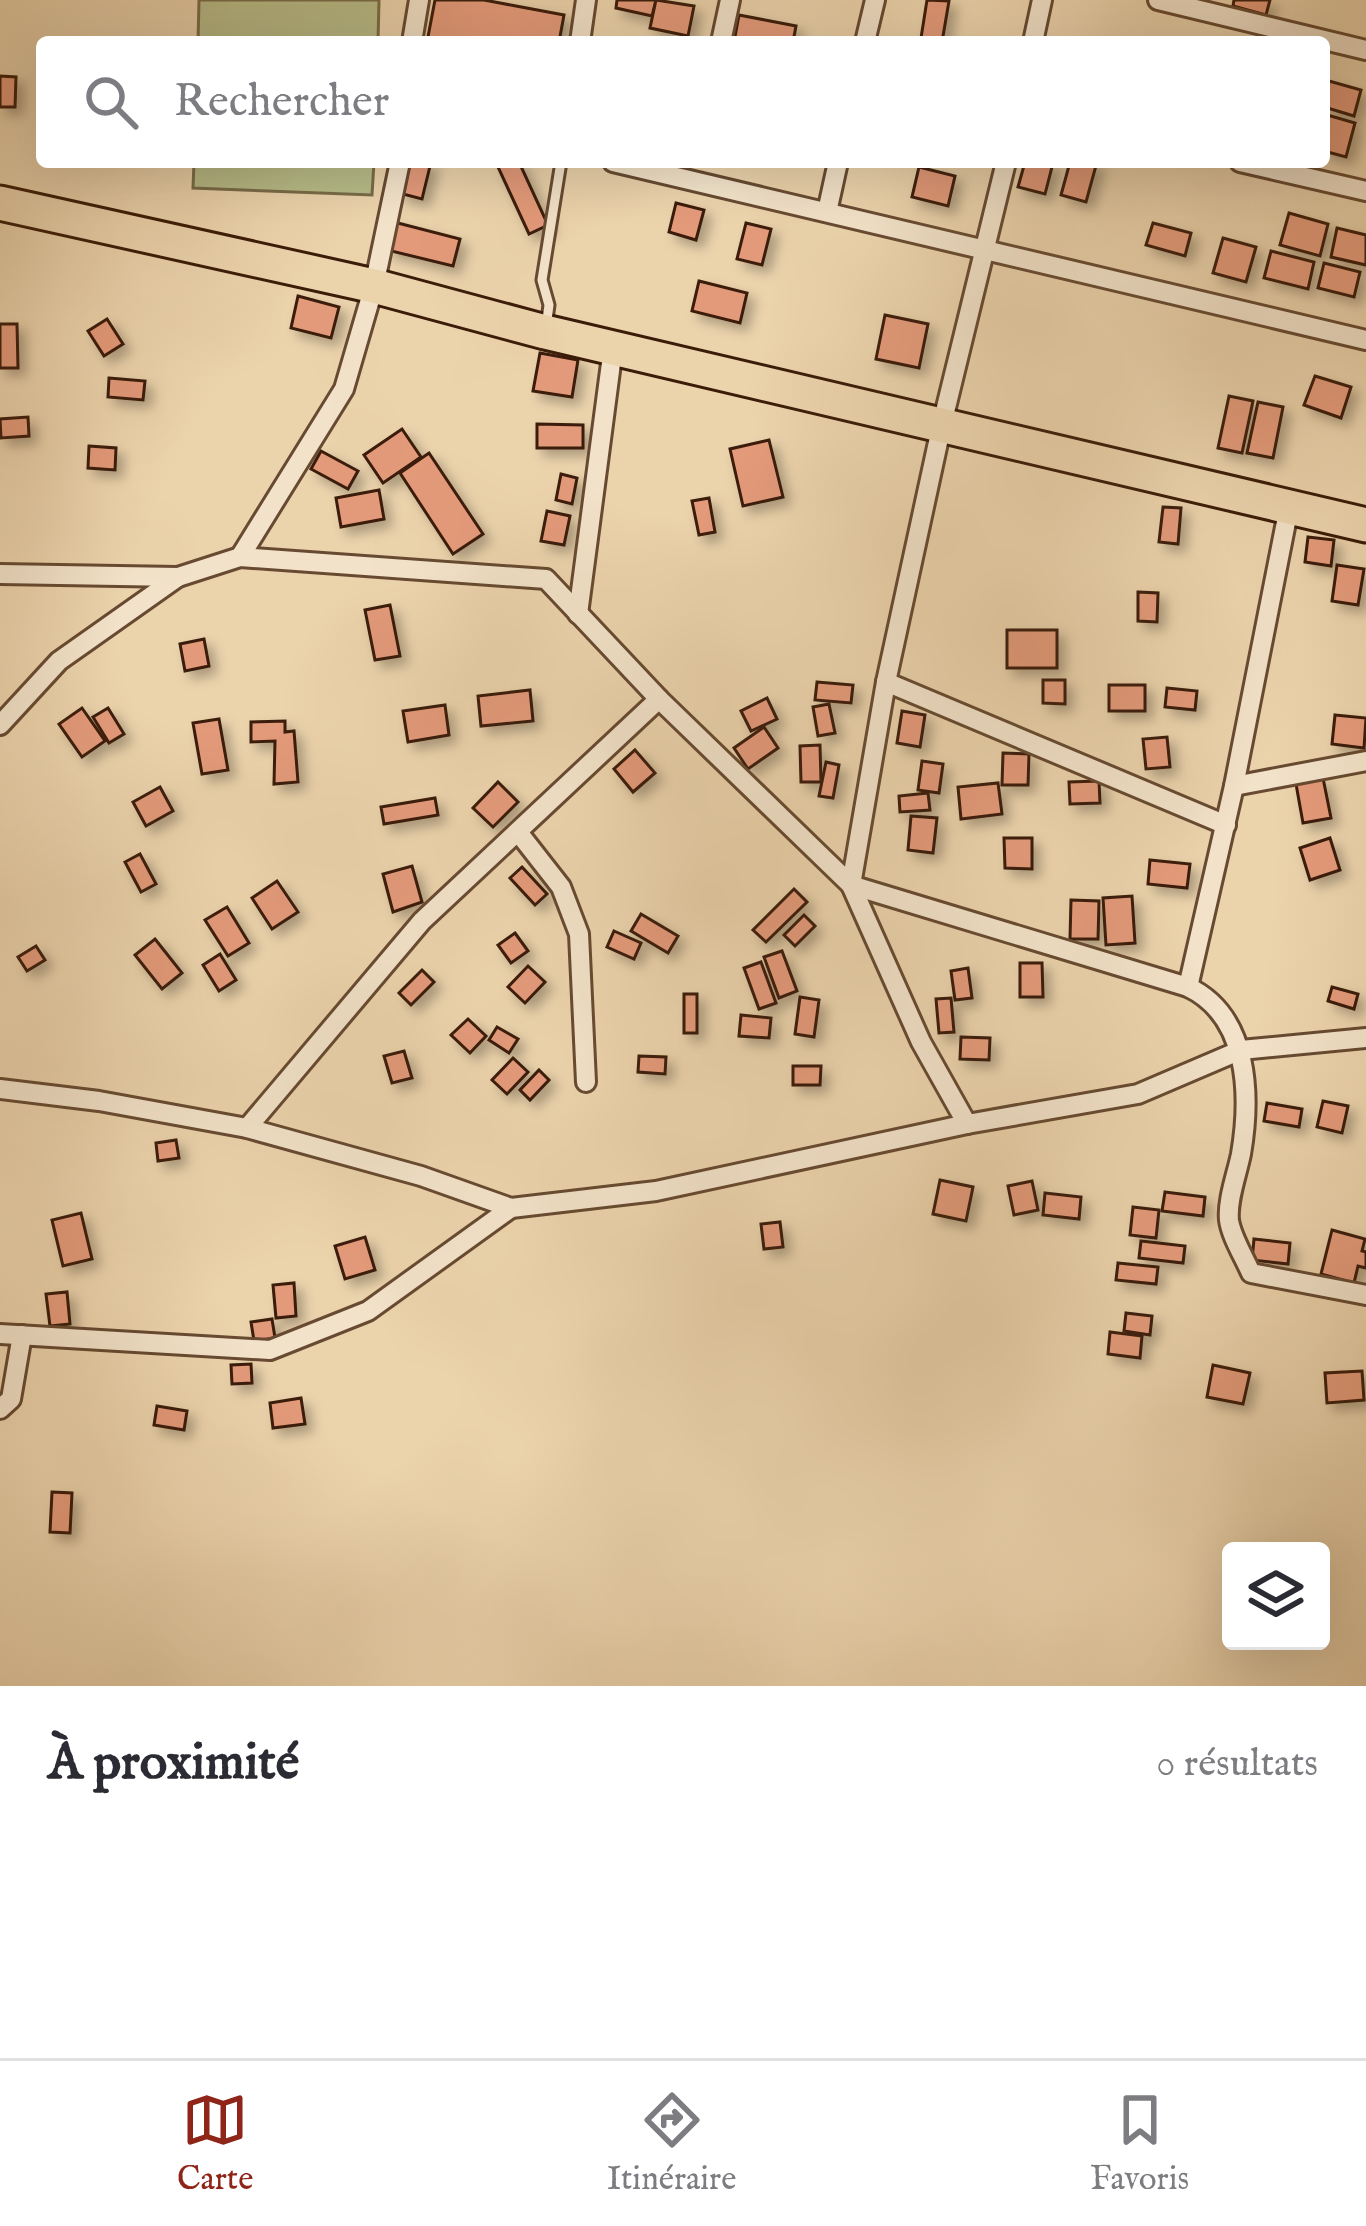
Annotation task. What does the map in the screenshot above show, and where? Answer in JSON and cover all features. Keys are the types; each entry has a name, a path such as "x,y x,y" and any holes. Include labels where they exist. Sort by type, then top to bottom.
{"highway":[{"path":"0,203 374,286 614,349 1366,525"}],"street":[{"path":"413,36 419,0"},
{"path":"581,36 586,0"},
{"path":"722,36 730,0"},
{"path":"1034,36 1042,0"},
{"path":"1158,0 1308,36"},
{"path":"866,36 869,1"},
{"path":"1330,41 1366,50"},
{"path":"240,556 344,389 374,286 399,168"},
{"path":"827,212 837,168"},
{"path":"851,885 886,682 1005,168"},
{"path":"1266,168 1366,191"},
{"path":"691,171 827,212 1366,340"},
{"path":"578,614 614,349"},
{"path":"1188,987 1226,825 1289,507"},
{"path":"0,725 59,661 178,577 240,556 546,579 659,699 851,885 921,1042 967,1124"},
{"path":"0,574 178,577"},
{"path":"886,682 1226,825"},
{"path":"247,1128 422,922 659,699"},
{"path":"1234,786 1366,761"},
{"path":"518,832 561,887 579,934 586,1082"},
{"path":"851,885 1209,997 1223,1012 1241,1050 1245,1130 1229,1220 1251,1273 1366,1295"},
{"path":"0,1089 247,1128 421,1176 511,1208 656,1191 967,1124 1138,1094 1241,1050 1366,1038"},
{"path":"0,1334 270,1350 368,1311 511,1208"},
{"path":"0,1409 11,1400 22,1335"}],"lane":[{"path":"545,332 549,305 542,280 560,168"}],"green space":[{"path":"199,0 379,0 378,36 198,36"},
{"path":"194,168 374,168 372,195 193,188"}],"building":[{"path":"435,0 484,0 564,15 560,36 428,36"},
{"path":"617,0 656,0 652,16 616,8"},
{"path":"656,0 694,6 688,36 650,28"},
{"path":"927,0 949,1 943,36 921,36"},
{"path":"1234,0 1270,0 1266,15 1233,6"},
{"path":"739,15 796,26 794,36 735,36"},
{"path":"0,76 16,77 15,107 0,107"},
{"path":"1330,81 1361,90 1354,116 1330,109"},
{"path":"1330,116 1355,123 1346,157 1330,153"},
{"path":"405,168 430,168 422,199 399,193"},
{"path":"498,168 522,168 548,225 529,234"},
{"path":"919,168 955,176 948,206 912,197"},
{"path":"1023,168 1052,168 1045,194 1018,187"},
{"path":"1068,168 1095,168 1086,202 1061,195"},
{"path":"676,203 704,210 696,240 669,232"},
{"path":"1289,213 1328,224 1320,256 1280,245"},
{"path":"394,222 460,239 453,266 387,250"},
{"path":"746,223 771,229 762,265 737,259"},
{"path":"1153,223 1191,233 1185,256 1146,245"},
{"path":"1337,228 1366,235 1366,265 1331,257"},
{"path":"1223,238 1256,247 1246,282 1213,273"},
{"path":"1271,251 1314,262 1308,289 1264,278"},
{"path":"1324,263 1360,272 1354,297 1318,288"},
{"path":"699,281 747,293 740,323 692,311"},
{"path":"298,296 339,307 331,338 291,328"},
{"path":"885,315 928,324 919,368 876,359"},
{"path":"107,319 123,344 104,356 88,331"},
{"path":"0,324 17,324 18,368 0,368"},
{"path":"540,353 578,360 572,397 533,391"},
{"path":"1315,376 1351,387 1341,418 1304,405"},
{"path":"109,378 145,381 143,400 108,397"},
{"path":"1229,396 1253,401 1242,453 1218,448"},
{"path":"1258,402 1283,407 1273,458 1247,453"},
{"path":"28,417 29,436 1,438 0,419"},
{"path":"537,424 583,425 583,448 537,448"},
{"path":"402,429 421,457 383,483 364,455"},
{"path":"769,440 783,497 743,506 730,449"},
{"path":"89,446 116,448 115,470 88,468"},
{"path":"321,451 358,471 348,489 311,469"},
{"path":"429,453 483,534 453,554 400,473"},
{"path":"561,474 577,478 572,504 556,500"},
{"path":"379,490 384,519 341,527 336,498"},
{"path":"709,498 715,532 699,535 692,501"},
{"path":"1163,507 1181,508 1178,544 1159,542"},
{"path":"547,511 570,516 564,545 541,541"},
{"path":"1308,537 1334,540 1331,566 1305,562"},
{"path":"1337,565 1364,569 1358,605 1332,601"},
{"path":"1138,592 1158,593 1157,622 1138,621"},
{"path":"390,605 400,656 375,660 365,610"},
{"path":"1007,630 1057,630 1057,668 1007,668"},
{"path":"204,639 209,666 185,671 180,644"},
{"path":"1043,680 1065,680 1065,704 1043,703"},
{"path":"817,682 853,685 851,703 815,700"},
{"path":"1109,685 1145,685 1145,711 1109,711"},
{"path":"1167,688 1197,691 1195,710 1165,707"},
{"path":"530,690 533,721 481,726 478,696"},
{"path":"767,698 777,719 751,731 741,711"},
{"path":"829,704 835,733 818,736 813,707"},
{"path":"445,705 449,735 408,742 403,711"},
{"path":"82,708 105,741 82,757 59,724"},
{"path":"108,708 124,734 109,743 93,717"},
{"path":"902,711 925,715 920,747 897,743"},
{"path":"1335,715 1366,718 1364,748 1332,744"},
{"path":"219,719 228,770 202,774 193,723"},
{"path":"285,721 285,732 294,731 298,782 274,784 275,741 251,742 251,722"},
{"path":"764,727 778,748 748,769 734,748"},
{"path":"1167,737 1170,767 1146,769 1143,739"},
{"path":"820,745 821,782 801,782 800,746"},
{"path":"635,750 655,773 633,792 614,769"},
{"path":"1003,753 1029,754 1028,785 1002,785"},
{"path":"922,761 943,764 939,793 918,790"},
{"path":"826,762 839,765 833,798 819,796"},
{"path":"1323,778 1331,818 1303,823 1296,784"},
{"path":"1099,781 1100,803 1070,804 1069,782"},
{"path":"498,782 518,802 493,827 473,808"},
{"path":"998,783 1002,814 961,819 958,787"},
{"path":"160,787 173,811 146,826 133,802"},
{"path":"928,793 930,810 900,812 899,796"},
{"path":"435,798 438,815 384,824 381,807"},
{"path":"911,816 937,818 933,853 908,850"},
{"path":"1004,838 1032,838 1032,869 1005,868"},
{"path":"1330,838 1340,870 1310,880 1300,848"},
{"path":"140,854 156,884 141,892 125,862"},
{"path":"1150,860 1190,864 1187,888 1148,884"},
{"path":"412,866 422,902 393,912 383,874"},
{"path":"522,867 547,894 535,905 510,878"},
{"path":"277,881 298,912 272,929 252,898"},
{"path":"794,889 807,902 766,942 753,930"},
{"path":"1132,896 1135,943 1106,945 1103,898"},
{"path":"1071,900 1099,901 1098,939 1070,939"},
{"path":"227,907 249,943 228,956 205,920"},
{"path":"641,914 678,936 668,953 631,931"},
{"path":"804,915 815,926 795,946 784,935"},
{"path":"614,931 641,943 634,959 607,947"},
{"path":"515,933 528,951 511,963 498,945"},
{"path":"155,939 182,973 162,989 135,955"},
{"path":"36,946 45,960 27,971 18,957"},
{"path":"782,951 797,991 779,998 764,957"},
{"path":"220,954 236,980 219,991 203,965"},
{"path":"761,962 776,1003 759,1009 744,968"},
{"path":"1020,963 1042,963 1043,997 1020,997"},
{"path":"528,966 545,982 525,1003 508,987"},
{"path":"968,968 972,998 955,1000 951,971"},
{"path":"422,970 434,982 411,1005 399,993"},
{"path":"1332,987 1358,994 1354,1009 1328,1001"},
{"path":"684,994 697,994 697,1033 684,1033"},
{"path":"800,997 819,1000 814,1037 795,1034"},
{"path":"951,998 954,1032 939,1033 936,999"},
{"path":"741,1015 771,1018 769,1038 739,1036"},
{"path":"468,1019 486,1036 470,1053 451,1035"},
{"path":"497,1027 518,1039 509,1053 489,1040"},
{"path":"961,1037 990,1038 989,1060 960,1059"},
{"path":"404,1051 412,1078 392,1083 384,1056"},
{"path":"639,1056 666,1057 665,1074 638,1072"},
{"path":"513,1058 528,1072 507,1094 492,1080"},
{"path":"793,1066 821,1066 820,1085 793,1085"},
{"path":"539,1070 549,1080 530,1100 520,1090"},
{"path":"1323,1101 1348,1106 1342,1133 1317,1127"},
{"path":"1267,1103 1302,1109 1299,1127 1264,1121"},
{"path":"176,1140 179,1158 158,1161 156,1143"},
{"path":"940,1180 973,1187 966,1221 933,1214"},
{"path":"1032,1181 1038,1210 1014,1215 1008,1186"},
{"path":"1165,1192 1205,1197 1203,1216 1162,1211"},
{"path":"1045,1193 1081,1197 1079,1219 1043,1215"},
{"path":"1133,1207 1159,1210 1156,1238 1130,1235"},
{"path":"81,1213 92,1259 63,1266 52,1220"},
{"path":"780,1222 783,1247 764,1249 761,1224"},
{"path":"1332,1230 1365,1239 1366,1268 1358,1266 1354,1283 1321,1274"},
{"path":"365,1237 375,1270 345,1279 335,1246"},
{"path":"1254,1239 1290,1243 1288,1264 1252,1260"},
{"path":"1141,1241 1185,1246 1183,1263 1139,1258"},
{"path":"1118,1263 1158,1267 1156,1284 1116,1280"},
{"path":"294,1283 296,1316 276,1318 273,1285"},
{"path":"67,1292 70,1324 50,1326 46,1294"},
{"path":"1126,1313 1152,1316 1150,1335 1124,1331"},
{"path":"272,1319 275,1338 254,1341 251,1322"},
{"path":"1110,1332 1142,1336 1140,1358 1108,1354"},
{"path":"251,1364 252,1383 232,1384 231,1365"},
{"path":"1213,1365 1250,1373 1243,1404 1207,1397"},
{"path":"1362,1371 1364,1400 1327,1403 1325,1373"},
{"path":"301,1398 305,1424 273,1428 270,1403"},
{"path":"157,1406 187,1411 184,1430 154,1425"},
{"path":"52,1492 72,1493 70,1533 50,1532"}]}
